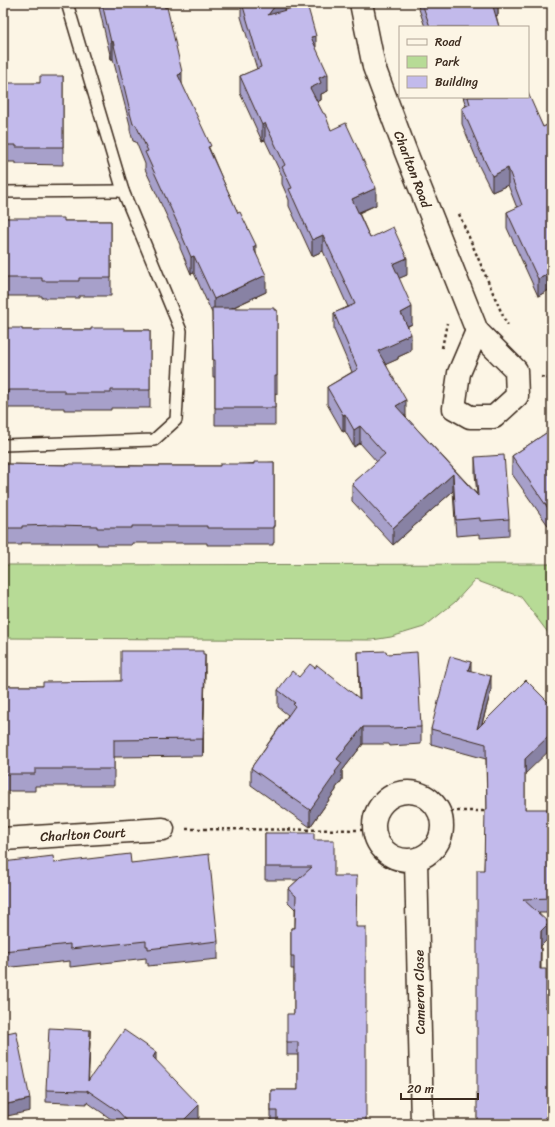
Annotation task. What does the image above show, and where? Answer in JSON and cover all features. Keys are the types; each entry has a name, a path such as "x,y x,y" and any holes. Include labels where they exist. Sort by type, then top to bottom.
{"street":[{"name":"Charlton Road","path":"361,3 374,67 405,150 477,331"},
{"path":"404,791 425,795 433,802 439,811 442,821 442,831 439,841 433,850 425,856 416,860 404,860 393,857 383,850 376,841 373,830 374,819 384,800 393,794 404,791"},
{"name":"Charlton Court","path":"3,839 163,829"},
{"name":"Cameron Close","path":"416,860 422,1124"}],"lane":[{"path":"3,445 154,440 176,420 181,332 123,191 68,3"},
{"path":"3,192 123,191"}],"path":[{"path":"458,213 506,323 510,328"},
{"path":"541,377 552,380"},
{"path":"439,811 492,811"},
{"path":"544,811 552,811"},
{"path":"163,829 373,830"}],"green space":[{"path":"552,564 552,638 521,597 475,580 455,602 424,627 391,637 372,640 3,638 3,565"}],"building":[{"path":"102,3 164,3 165,8 167,7 182,72 178,75 211,146 208,147 221,176 238,213 240,212 256,245 253,247 266,275 214,299 194,256 191,257 181,231 145,152 148,151 136,125 133,124 113,41 111,42"},
{"path":"242,3 277,3 268,15 307,4 316,36 311,37 328,74 319,78 321,83 310,88 323,113 325,114 331,130 346,123 376,188 352,199 370,238 393,227 407,258 393,264 412,307 401,313 411,334 378,351 406,400 396,406 478,496 475,457 504,455 509,519 480,521 480,518 456,520 453,474 393,528 352,484 385,454 360,426 354,430 345,414 343,415 327,387 358,369 334,313 355,304 323,235 312,240 289,189 292,188 282,167 285,165 265,123 262,125 240,76 261,67"},
{"path":"422,3 492,3 499,26 430,26"},
{"path":"40,76 63,76 63,147 16,147 16,145 3,145 4,83 40,83"},
{"path":"529,95 543,127 552,123 552,281 549,274 538,279 507,212 522,205 508,168 492,176 477,145 462,108 470,104 468,98 529,98"},
{"path":"3,218 64,218 64,221 111,221 111,278 79,278 79,281 42,281 42,278 3,278"},
{"path":"212,308 274,308 274,310 277,310 277,376 275,376 275,408 215,408 215,360 213,360"},
{"path":"3,328 22,328 22,330 91,330 91,328 124,328 124,330 150,330 150,390 111,390 111,393 64,393 64,390 8,390 8,393 3,393"},
{"path":"552,429 552,514 512,456"},
{"path":"254,462 274,462 273,528 132,526 132,528 97,528 97,526 55,525 3,528 3,464 220,466 220,464 254,464"},
{"path":"121,651 203,651 203,654 205,654 203,739 114,740 114,769 35,769 35,774 3,774 3,686 43,686 43,682 121,681"},
{"path":"386,651 387,654 417,652 421,727 363,727 337,759 342,763 310,810 251,768 295,706 293,704 295,703 278,690 292,671 299,677 310,664 315,668 317,665 360,699 358,652"},
{"path":"450,656 471,662 468,670 491,676 477,729 526,680 552,706 552,733 525,759 525,809 548,809 548,819 552,819 552,898 523,899 549,923 541,931 540,969 546,969 546,1008 551,1008 552,1046 552,1118 544,1118 544,1124 477,1124 477,870 484,870 485,809 487,809 486,744 431,729"},
{"path":"265,833 314,833 314,840 334,840 334,876 357,876 356,927 366,927 366,1124 277,1124 277,1111 271,1111 271,1090 298,1090 298,1042 287,1042 287,1014 294,1014 294,956 291,956 291,928 295,928 296,896 288,889 312,867 265,867"},
{"path":"130,854 131,863 209,854 218,941 148,949 148,946 146,946 146,941 70,949 70,944 3,951 3,862 53,856 54,863"},
{"path":"49,1028 90,1030 88,1081 124,1030 156,1052 153,1057 199,1105 180,1124 130,1124 118,1111 87,1090 46,1090"},
{"path":"16,1031 30,1099 3,1105 3,1034"}]}
